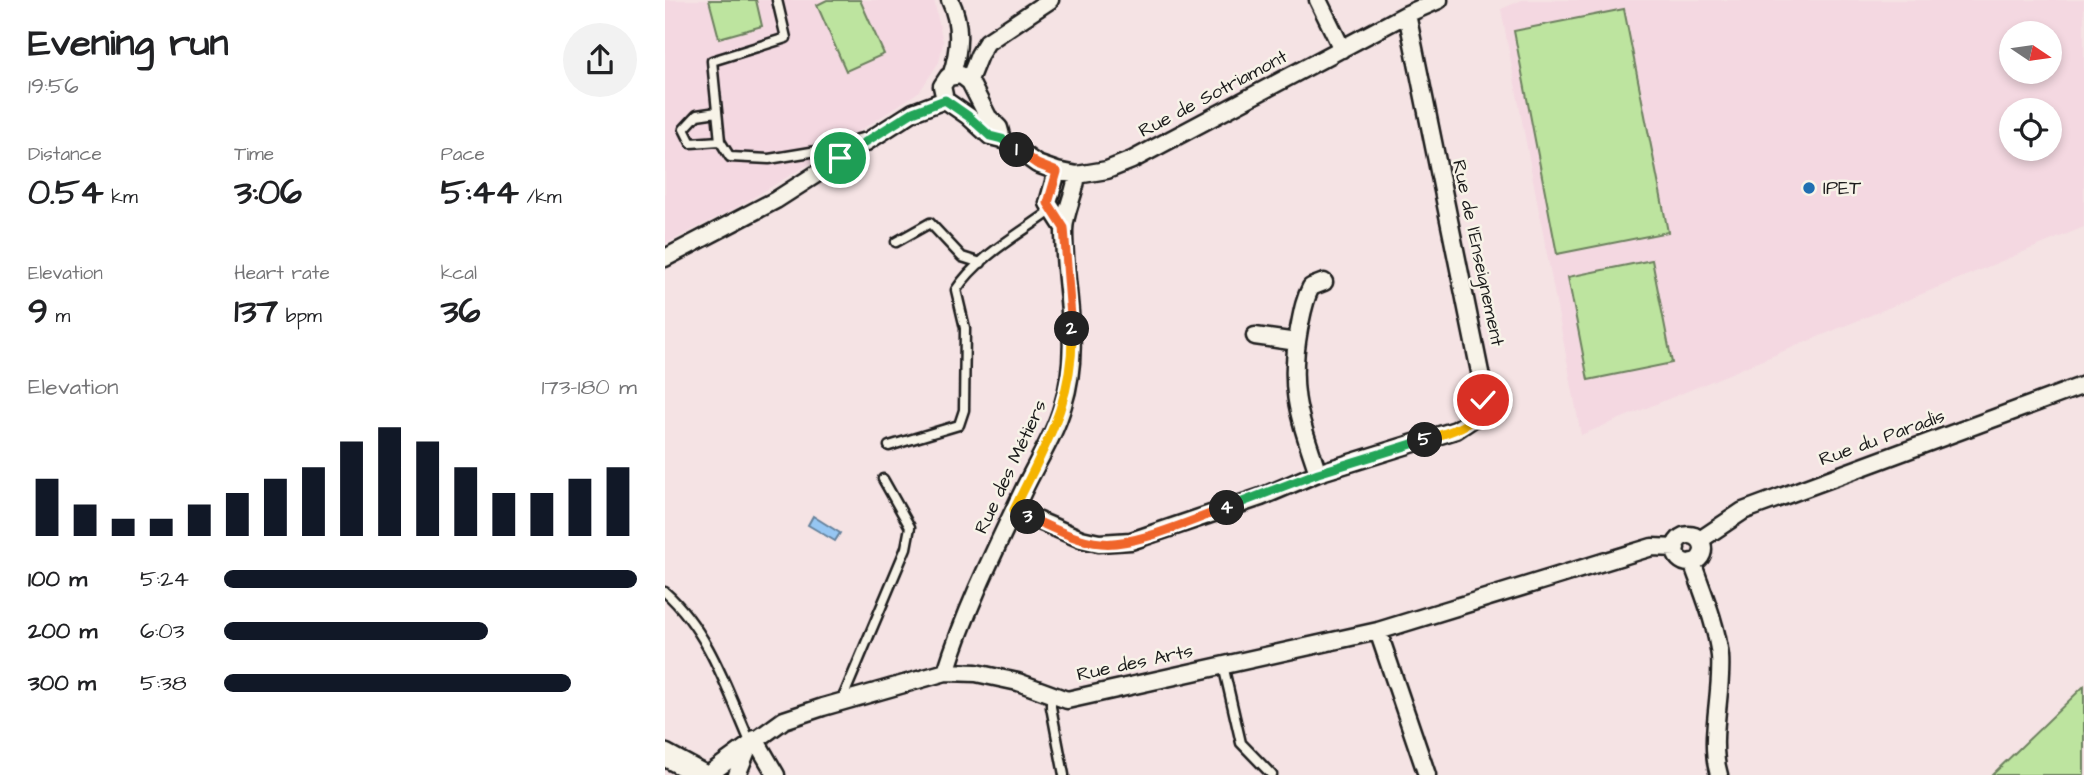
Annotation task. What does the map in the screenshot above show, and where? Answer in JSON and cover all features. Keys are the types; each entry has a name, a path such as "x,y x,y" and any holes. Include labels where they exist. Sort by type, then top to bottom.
{"main road":[{"path":"665,755 702,775"}],"street":[{"path":"950,0 956,17 959,51 951,76 942,86 950,102"},
{"path":"665,258 755,212 913,112 950,102 960,105 969,99 979,55 987,42 1050,0"},
{"path":"1318,0 1342,49"},
{"name":"Rue de Sotriamont","path":"950,102 990,136 1002,139 1037,164 1057,172 1077,175 1107,170 1132,160 1407,14 1440,0"},
{"name":"Rue de l'Enseignement","path":"1014,510 1081,539 1113,544 1131,541 1261,497 1318,473 1456,430 1477,416 1483,406 1483,387 1471,317 1407,14"},
{"path":"959,51 970,40 987,42"},
{"path":"951,76 961,75 971,85"},
{"name":"Rue de Sotriamont","path":"971,85 988,117 999,128 1002,139"},
{"path":"1057,172 1048,203 1064,228"},
{"path":"1064,228 1076,189 1077,175"},
{"name":"Rue des Métiers","path":"946,672 958,633 1063,406 1070,375 1072,311 1066,279 1064,228"},
{"path":"1318,473 1298,414 1294,393 1294,365 1305,298 1311,287 1324,282"},
{"path":"1255,336 1297,342"},
{"name":"Rue du Paradis","path":"1676,548 1683,537 1691,535 1700,540 1743,511 2084,385"},
{"path":"1676,548 1679,558 1692,562 1700,558 1703,552 1700,540"},
{"name":"Rue des Arts","path":"708,775 784,720 946,672 976,673 1017,682 1067,700 1378,631 1653,547 1676,548"},
{"path":"1692,562 1715,628 1720,658 1716,730 1716,767 1719,775"},
{"path":"1378,631 1427,775"},
{"path":"737,775 752,743 776,775"}],"lane":[{"path":"777,0 786,38 712,61 720,141 730,157 769,159 811,152 875,134"},
{"path":"717,113 697,116 684,129 691,143 720,141"},
{"path":"889,446 959,425 964,410 965,328 955,290 981,263 1052,210"},
{"path":"896,242 930,223 962,257 981,263"},
{"path":"841,701 906,548 910,527 883,479"},
{"path":"665,592 692,625 721,670 752,743"},
{"path":"1223,665 1241,743 1272,775"},
{"path":"1051,694 1064,775"}],"shaded area":[{"path":"665,0 934,0 943,42 939,62 920,91 819,158 734,209 665,244"},
{"name":"IPET","path":"1522,0 2084,0 2084,227 1581,435 1501,9"}],"green space":[{"path":"709,0 756,0 762,26 719,38"},
{"path":"827,0 860,0 884,54 846,71 817,5"},
{"path":"1624,9 1668,232 1557,254 1514,31"},
{"path":"1652,260 1672,363 1588,380 1568,277"},
{"path":"2084,686 2084,775 1992,775"}],"water":[{"path":"813,516 840,533 835,541 808,525"}],"place":[{"name":"IPET","path":"1809,188"}],"route":[{"path":"840,158 913,112 945,100 990,136 1002,139 1037,164 1057,172 1048,203 1064,228 1066,279 1072,311 1070,375 1063,406 1053,431 1014,510 1081,539 1113,544 1131,541 1261,497 1318,473 1456,430 1477,416 1483,406 1483,400"}]}
